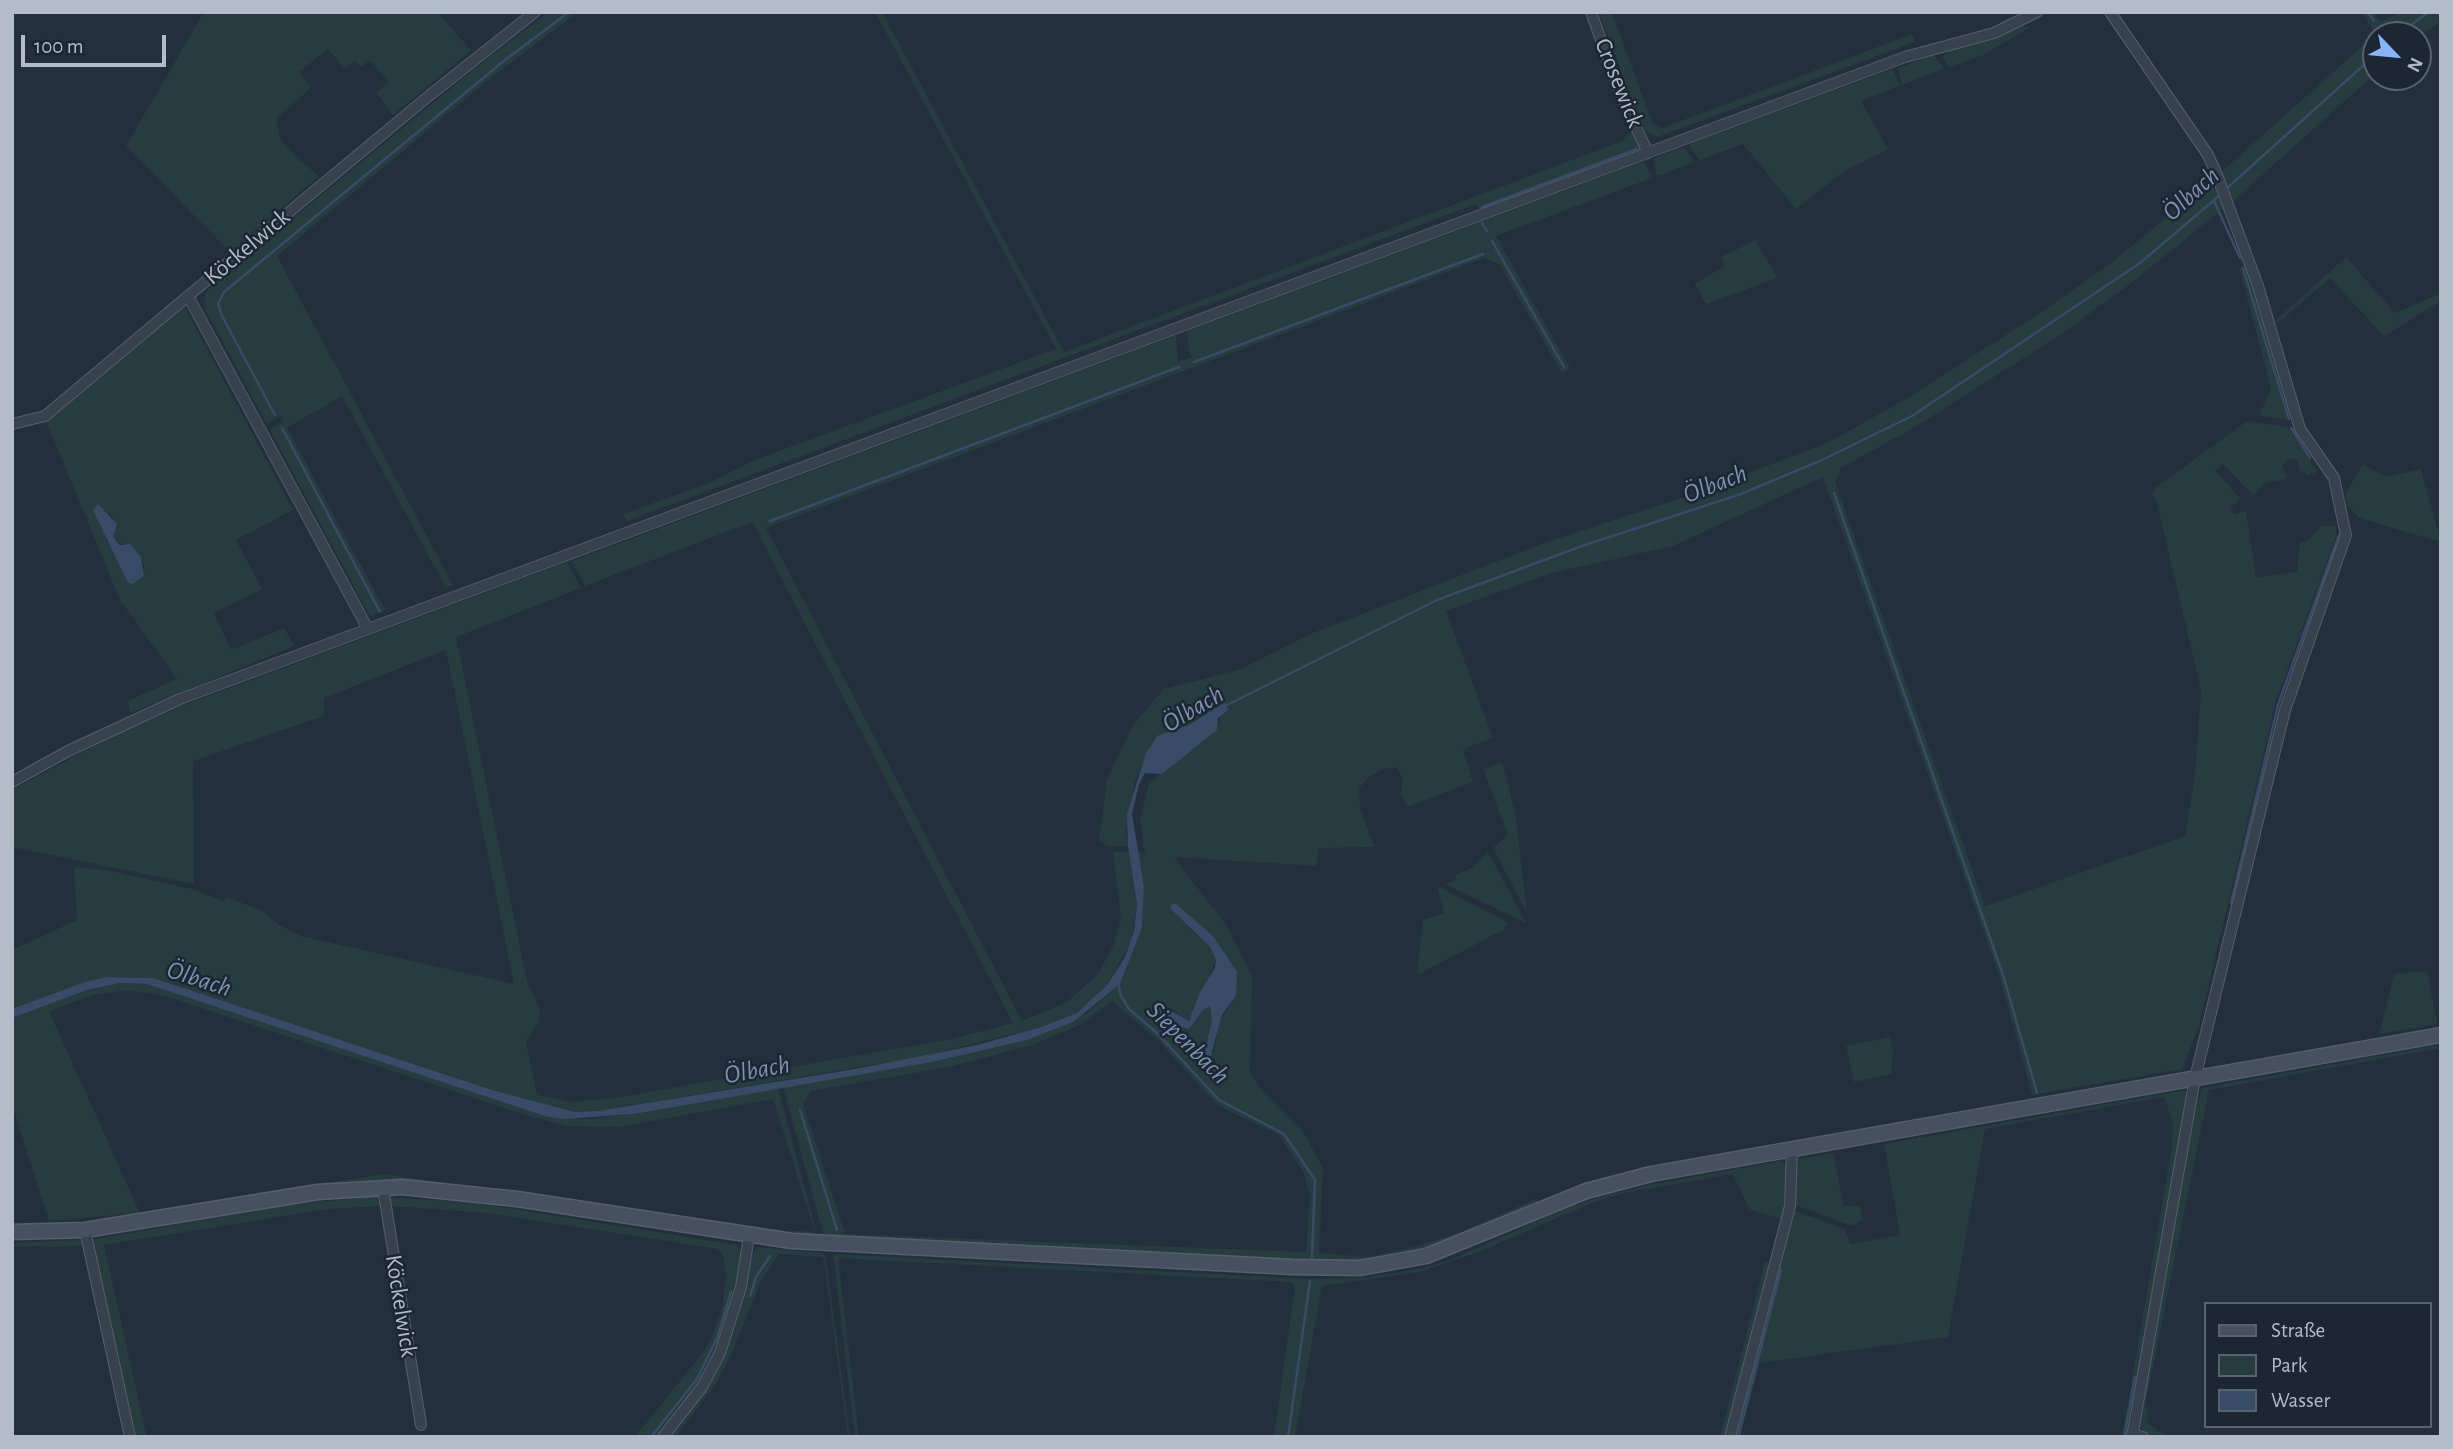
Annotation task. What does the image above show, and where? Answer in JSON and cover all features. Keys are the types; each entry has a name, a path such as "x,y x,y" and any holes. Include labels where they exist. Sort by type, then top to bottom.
{"main road":[{"path":"12,1232 85,1230 318,1192 383,1188 456,1191 749,1236 1018,1253 1360,1268 1436,1253 1557,1202 1619,1182 2441,1035"}],"street":[{"name":"Köckelwick","path":"368,629 188,296 430,94 535,12"},
{"name":"Crosewick","path":"1591,12 1619,90 1648,153"},
{"path":"12,782 68,751 180,699 1905,57 1994,33 2037,12"},
{"path":"2110,12 2208,155 2258,286 2300,429 2334,478 2346,535 2285,710 2195,1078 2136,1436"},
{"path":"12,424 45,416 188,296"},
{"path":"1730,1437 1790,1206 1792,1149"},
{"name":"Köckelwick","path":"383,1188 421,1425"},
{"path":"85,1230 130,1437"},
{"path":"663,1437 702,1387 720,1353 741,1287 749,1236"}],"green space":[{"path":"204,12 437,12 471,50 393,115 376,93 389,82 370,60 361,67 355,61 345,69 328,49 299,72 311,88 276,119 280,138 295,156 319,176 230,252 126,146"},
{"path":"549,12 578,12 488,80 277,256 453,585 446,588 342,396 287,428 385,610 370,616 270,430 283,422 281,416 267,424 205,309 205,296 209,288 234,267 483,62"},
{"path":"875,12 882,12 1064,352 1622,141 1632,129 1641,152 1482,212 1476,204 627,521 623,514 709,483 757,459 1056,349"},
{"path":"1599,12 1612,12 1652,123 1662,128 1912,34 1915,42 1657,137 1647,132 1639,120"},
{"path":"2361,12 2373,12 2379,21 2367,21"},
{"path":"2402,12 2441,12 2441,21 2432,27 2432,21 2382,21"},
{"path":"2022,27 2031,27 1985,54 1949,68 1942,57 1948,51"},
{"path":"2362,46 2362,86 2231,203 2220,173"},
{"path":"1934,55 1944,69 1902,85 1898,68"},
{"path":"1893,69 1899,86 1861,101 1888,149 1846,170 1796,209 1743,144 1700,160 1691,149 1693,142"},
{"path":"1677,148 1684,148 1695,162 1657,176 1653,159"},
{"path":"1638,163 1645,163 1652,178 1496,236 1570,368 1562,373 1499,264 1484,258 766,528 1022,1021 1067,1002 1099,973 1114,944 1121,919 1113,852 1129,852 1137,904 1131,942 1108,984 1077,1013 1038,1028 920,1057 598,1111 575,1112 492,1090 153,978 106,977 12,1009 12,950 77,920 74,867 106,870 192,889 224,901 227,897 262,911 279,925 301,936 514,984 446,650 324,698 324,716 193,761 194,884 12,847 12,790 118,733 187,704 567,562 581,588 456,637 527,981 540,1010 539,1021 526,1041 537,1095 569,1102 614,1098 951,1039 1013,1023 752,522 585,586 572,561 1176,335 1178,362 1192,357 1189,353 1187,331"},
{"path":"2214,178 2225,207 2130,284 2060,335 1920,424 1841,468 1835,482 1985,906 2185,836 2195,774 2201,690 2156,499 2152,494 2155,488 2247,421 2288,427 2317,472 2306,476 2305,471 2300,471 2298,461 2290,458 2282,466 2287,476 2284,480 2267,482 2253,495 2223,464 2215,471 2240,498 2230,509 2235,514 2246,511 2256,577 2297,572 2300,542 2307,541 2321,526 2335,526 2337,534 2276,701 2199,1026 2182,1069 2032,1095 1999,975 1823,477 1673,546 1552,573 1446,611 1493,738 1463,749 1473,782 1407,807 1401,793 1403,778 1396,767 1383,769 1368,778 1359,788 1360,807 1374,847 1318,848 1317,866 1174,857 1226,925 1252,975 1250,1072 1263,1092 1303,1132 1323,1168 1319,1253 1367,1257 1414,1247 1461,1232 1538,1198 1537,1205 1490,1227 1402,1258 1335,1263 827,1237 823,1233 783,1087 932,1062 1027,1040 1087,1013 1120,984 1142,928 1144,887 1138,852 1145,853 1140,819 1149,783 1217,730 1221,715 1221,704 1189,725 1165,734 1150,745 1135,782 1126,831 1128,846 1107,846 1099,840 1107,780 1132,726 1164,689 1241,669 1313,633 1544,543 1705,490 1829,442 1906,399 2040,313 2110,264","holes":["1200,925 1213,936 1233,1001 1220,1021 1211,1062 1203,1055 1212,1020 1210,1006 1203,1010 1189,1029 1155,1014 1154,1006 1160,1005 1174,1010 1186,1022 1193,1016 1216,960 1210,947 1187,926","1112,1001 1159,1041 1218,1106 1279,1135 1304,1173 1310,1195 1306,1252 845,1234 803,1103 811,1091 954,1066 1032,1045 1080,1025"]},
{"path":"1756,240 1777,278 1706,304 1695,284 1725,266 1721,257"},
{"path":"2346,257 2395,313 2441,293 2441,301 2384,336 2330,278 2277,324 2276,320"},
{"path":"2239,267 2247,270 2270,337 2290,410 2289,419 2261,416 2260,413 2271,388"},
{"path":"183,304 293,510 236,540 262,589 214,613 231,650 284,628 294,646 130,713 128,701 177,679 120,600 45,418","holes":["109,512 115,521 113,536 116,541 131,547 141,557 145,570 108,544 105,534"]},
{"path":"2363,464 2386,477 2421,469 2441,542 2359,518 2348,506 2345,495"},
{"path":"1502,762 1515,812 1527,913 1493,848 1508,835 1483,769"},
{"path":"1488,852 1526,923 1445,884 1457,880 1456,875 1473,867"},
{"path":"1437,886 1508,922 1503,930 1417,975 1423,920 1444,913"},
{"path":"2427,971 2437,1024 2379,1034 2394,974"},
{"path":"120,983 147,984 176,992 548,1117 589,1119 634,1114 778,1088 816,1230 815,1232 773,1099 619,1127 566,1126 519,1113 166,996 128,990 93,995 49,1011 140,1213 49,1221 12,1105 12,1018 87,990"},
{"path":"1890,1037 1893,1053 1891,1074 1854,1082 1846,1046"},
{"path":"2434,1046 2441,1048 2209,1090 2146,1402 2148,1422 2158,1431 2175,1437 2148,1436 2139,1426 2138,1418 2191,1123 2202,1088"},
{"path":"2185,1090 2189,1098 2129,1437 2122,1437 2172,1146 2173,1123 2164,1097 1985,1129 1948,1337 1760,1363 1740,1437 1732,1437 1792,1210 1845,1229 1850,1244 1900,1235 1884,1144"},
{"path":"1833,1153 1844,1206 1860,1206 1863,1219 1853,1226 1793,1204 1796,1164 1799,1159"},
{"path":"1781,1161 1790,1170 1784,1220 1749,1209 1733,1174 1625,1193 1592,1203 1476,1253 1420,1272 1322,1286 1295,1437 1274,1437 1295,1286 1291,1282 838,1258 859,1437 855,1437 833,1254 1311,1279 1369,1277 1422,1268 1452,1259 1560,1211 1603,1196 1653,1184"},
{"path":"384,1174 779,1230 815,1232 811,1237 471,1188 222,1199"},
{"path":"378,1196 380,1206 328,1209 104,1245 147,1437 133,1437 93,1247 95,1239 291,1205"},
{"path":"389,1197 476,1203 738,1245 742,1256 734,1304 702,1381 659,1437 635,1437 704,1351 713,1334 723,1304 726,1276 723,1256 718,1249 487,1213 391,1206 427,1424 423,1424"},
{"path":"382,1215 414,1392 411,1393"},
{"path":"83,1242 128,1437 124,1437 82,1246 12,1247 12,1243"},
{"path":"758,1247 823,1253 826,1257 850,1437 823,1257 779,1254 761,1281 730,1358 717,1382 676,1437 670,1437 705,1390 725,1352 740,1312 752,1256"},
{"path":"1765,1261 1773,1263 1727,1437 1720,1437"}],"water":[{"path":"98,504 117,524 113,536 116,541 120,545 130,544 141,557 144,575 133,584 128,583 93,510"},
{"path":"1225,702 1228,710 1218,718 1217,730 1162,774 1145,773 1139,784 1132,814 1144,887 1142,928 1120,984 1073,1022 1027,1040 932,1062 634,1114 566,1119 548,1117 147,984 120,983 87,990 12,1018 12,1009 85,982 106,977 153,978 492,1090 575,1112 598,1111 855,1069 977,1045 1038,1028 1077,1013 1108,984 1125,957 1134,931 1137,904 1128,846 1127,814 1146,753 1157,736 1189,725"},
{"path":"1175,903 1213,936 1237,972 1236,995 1222,1015 1212,1051 1211,1062 1221,1070 1216,1075 1212,1075 1202,1062 1212,1020 1210,1006 1203,1010 1189,1029 1173,1025 1153,1011 1155,1005 1160,1005 1189,1021 1200,992 1215,968 1216,960 1210,947 1172,910 1170,906"}],"waterway":[{"path":"275,415 222,316 218,304 224,292 505,60 569,12"},
{"path":"2368,12 2374,21"},
{"name":"Ölbach","path":"2416,21 2429,12"},
{"name":"Ölbach","path":"2225,190 2362,67"},
{"path":"1482,207 1637,149"},
{"name":"Ölbach","path":"1225,706 1437,600 1582,546 1741,494 1822,460 1912,416 2140,263 2220,195"},
{"path":"2214,201 2240,258"},
{"path":"1482,223 1487,231"},
{"path":"1492,241 1564,367"},
{"path":"1194,362 1483,254"},
{"path":"2243,268 2289,419"},
{"path":"770,521 1179,367"},
{"path":"282,428 380,612"},
{"path":"2291,428 2310,458"},
{"path":"1834,493 2003,975 2037,1093"},
{"path":"2231,903 2278,705 2339,535"},
{"name":"Siepenbach","path":"1118,983 1121,996 1129,1009 1157,1033 1219,1100 1284,1134 1315,1180 1312,1257"},
{"path":"800,1110 837,1230"},
{"path":"750,1296 756,1277 770,1256"},
{"path":"1738,1437 1781,1270"},
{"name":"Siepenbach","path":"1288,1437 1310,1281"},
{"path":"651,1437 697,1379 717,1338 731,1292"},
{"path":"2124,1437 2135,1377"}]}
